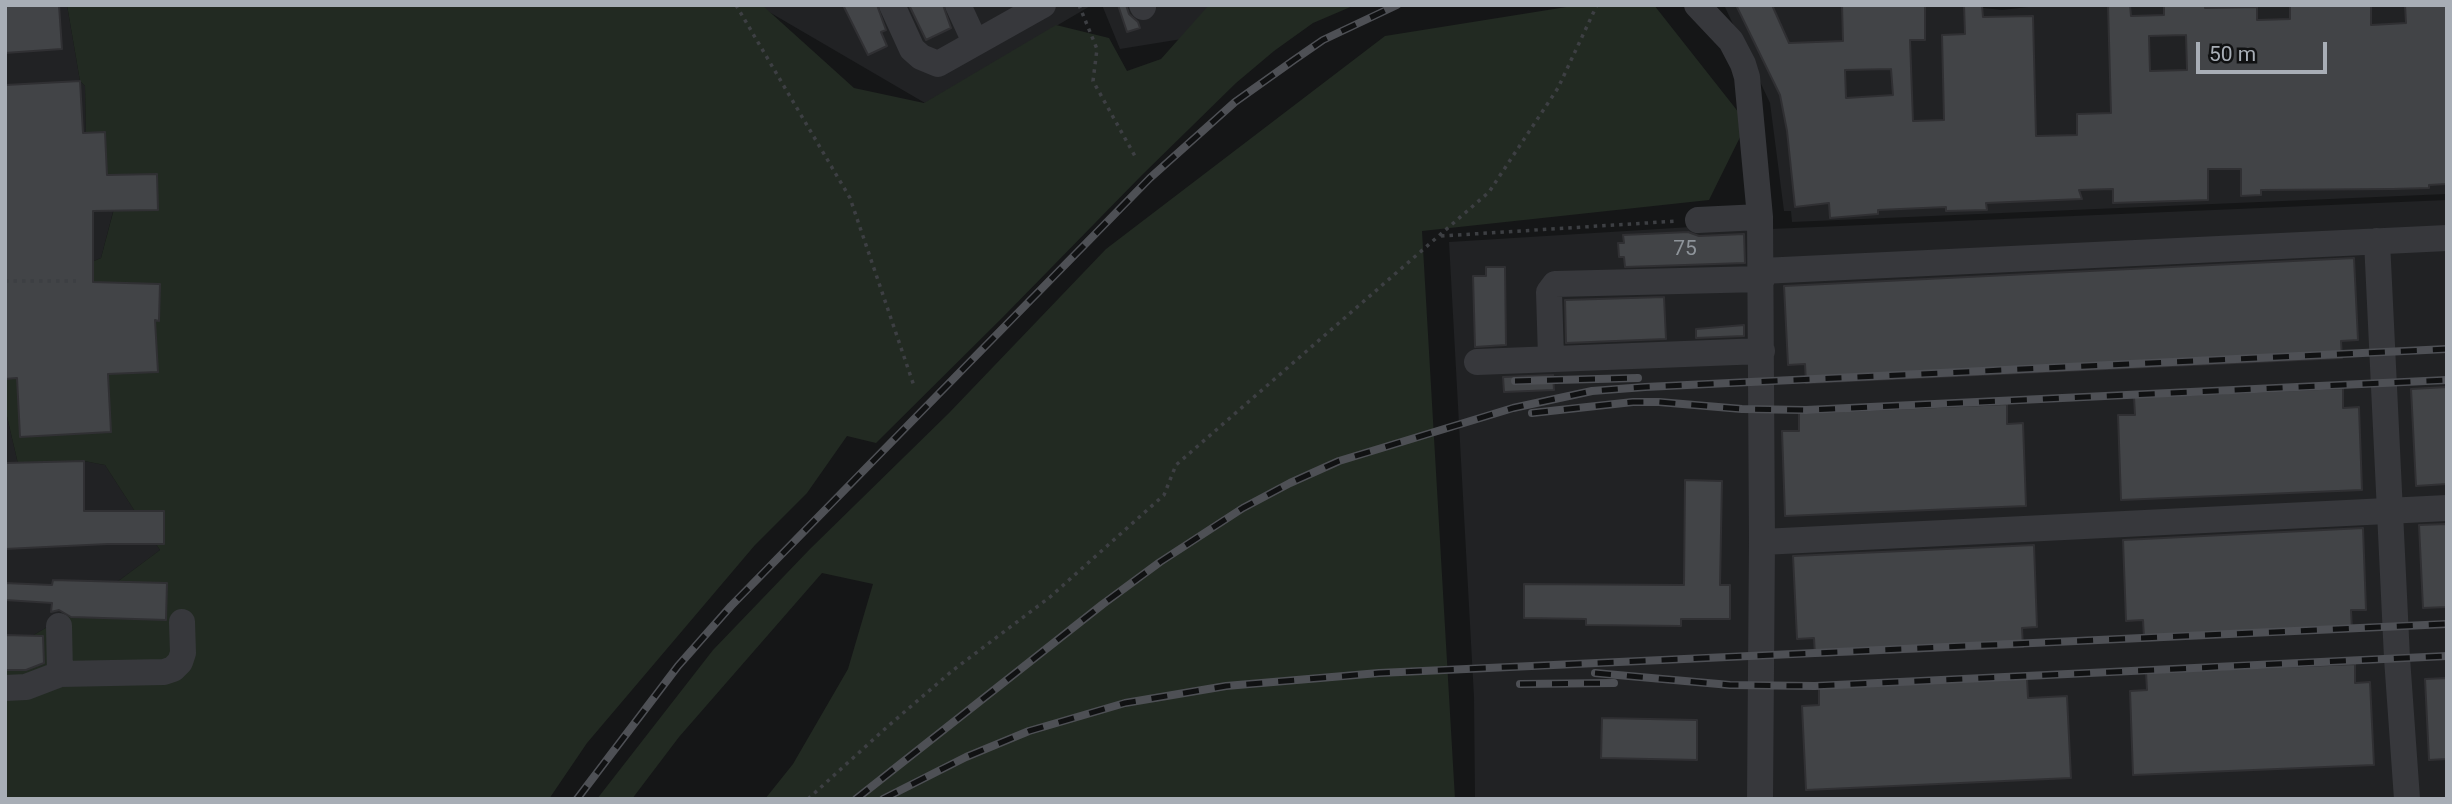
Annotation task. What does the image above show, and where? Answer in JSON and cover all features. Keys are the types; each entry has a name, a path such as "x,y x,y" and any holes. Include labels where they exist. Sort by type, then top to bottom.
{"street":[{"path":"892,5 912,49 921,57 938,64 1027,9"},
{"path":"958,5 975,43"},
{"path":"1697,5 1731,41 1747,77 1760,217 1760,799"},
{"path":"1698,220 1760,217"},
{"path":"1551,357 1549,292 1555,285 2447,238"},
{"path":"2377,241 2397,658 2407,799"},
{"path":"1477,362 1551,357 1762,351"},
{"path":"1762,542 2447,508"},
{"path":"5,688 26,687 60,674 164,672 173,669 180,662 183,653 182,622"},
{"path":"59,626 60,674"}],"path":[{"path":"736,5 850,198 914,386"},
{"path":"1079,5 1097,49 1093,81 1136,158"},
{"path":"808,799 924,695 1050,597 1164,495 1176,465 1489,192 1558,88 1597,5"},
{"path":"1438,236 1698,220"},
{"path":"5,281 76,281"}],"shaded area":[{"path":"5,5 67,5 80,81 85,86 86,142 115,204 101,258 39,285 5,294"},
{"path":"67,5 762,5 854,88 924,103 1056,25 1109,38 1127,71 1161,59 1209,5 1355,5 1313,23 1236,83 876,443 847,436 807,493 755,545 587,743 549,799 5,799 5,652 93,600 160,550 105,465 84,461 19,468 5,408 5,294 39,285 101,258 115,205 86,142 85,86 80,81"},
{"path":"762,5 1092,5 925,103 764,9"},
{"path":"1102,5 1210,5 1188,38 1120,49"},
{"path":"1579,5 1654,5 1747,123 1709,200 1422,231 1455,799 765,799 793,764 848,669 873,584 822,573 679,737 632,799 597,799 713,650 810,549 949,413 1106,249 1385,36"},
{"path":"1724,5 1957,5 2002,10 2045,5 2447,5 2447,194 1792,222 1791,211 1784,211 1770,103"},
{"path":"2447,200 2447,799 1475,799 1474,697 1449,242 1739,224 1770,229"},
{"path":"5,408 19,468 84,461 105,465 160,550 93,600 5,652"}],"building":[{"path":"5,5 59,5 62,49 5,53"},
{"path":"843,5 877,5 886,30 881,32 887,46 868,55"},
{"path":"909,5 943,5 951,28 926,40"},
{"path":"1118,5 1126,5 1129,14 1138,22 1140,28 1127,32"},
{"path":"1736,5 1772,5 1789,43 1843,41 1842,5 1925,5 1925,40 1910,40 1913,121 1944,120 1942,35 1965,34 1964,5 1982,5 1983,17 2033,16 2036,136 2077,135 2077,114 2111,113 2108,5 2130,5 2131,16 2164,15 2164,5 2205,5 2205,8 2257,7 2257,20 2290,19 2290,5 2371,5 2371,25 2406,23 2405,5 2447,5 2447,184 2429,185 2429,188 2261,190 2261,195 2241,196 2241,169 2208,169 2208,200 2113,203 2113,189 2079,190 2082,199 1986,203 1987,210 1946,211 1946,207 1878,210 1878,214 1830,218 1829,203 1795,207 1787,131 1780,95","holes":["2186,35 2187,70 2150,71 2149,36","1891,69 1893,95 1846,98 1845,70"]},
{"path":"80,81 83,133 105,132 107,175 157,174 158,210 93,211 93,282 160,284 159,321 155,320 158,372 108,374 111,432 20,437 17,378 5,379 5,85"},
{"path":"1688,232 1699,236 1744,234 1745,263 1625,267 1624,257 1619,257 1618,243 1624,243 1623,235"},
{"path":"2354,258 2358,340 2341,341 2342,358 1806,383 1805,364 1788,365 1784,286"},
{"path":"1486,267 1505,267 1506,345 1475,347 1473,276 1486,276"},
{"path":"1664,297 1666,339 1566,343 1565,300"},
{"path":"1744,325 1744,336 1696,338 1696,329"},
{"path":"1553,375 1554,390 1504,392 1503,377"},
{"path":"2447,387 2447,484 2416,486 2411,389"},
{"path":"2343,388 2343,408 2359,407 2362,490 2121,500 2118,415 2135,415 2134,397"},
{"path":"2007,404 2007,424 2023,423 2026,506 1785,516 1782,431 1799,431 1799,413"},
{"path":"84,461 84,511 164,511 164,544 5,549 5,463"},
{"path":"1685,480 1722,481 1720,585 1730,585 1730,619 1681,619 1681,626 1586,625 1586,619 1524,618 1524,584 1684,585"},
{"path":"2447,524 2447,607 2423,608 2419,525"},
{"path":"2363,528 2366,610 2351,610 2352,630 2144,638 2143,620 2126,621 2123,540"},
{"path":"2034,545 2037,627 2022,628 2023,647 1815,656 1814,638 1797,639 1793,556"},
{"path":"53,580 167,583 166,620 71,617 59,610 51,612 52,603 5,600 5,583 52,585"},
{"path":"5,635 43,636 44,663 26,670 5,670"},
{"path":"2355,664 2355,683 2370,682 2374,765 2133,775 2130,691 2147,690 2146,672"},
{"path":"2027,678 2028,698 2067,696 2071,778 1806,790 1802,706 1819,705 1819,687"},
{"path":"2447,678 2447,759 2429,760 2425,679"},
{"path":"1602,718 1697,720 1697,760 1601,758"}],"railway":[{"path":"577,799 678,666 731,606 1150,178 1235,102 1294,60 1323,40 1397,5"},
{"path":"856,799 1103,604 1160,562 1243,508 1339,461 1513,408 1592,391 1645,387 2447,349"},
{"path":"1515,381 1638,378"},
{"path":"1532,413 1633,402 1806,410 2447,380"},
{"path":"883,799 966,757 1029,731 1125,703 1226,686 1379,673 2447,624"},
{"path":"1595,673 1730,685 1815,686 2447,656"},
{"path":"1520,684 1614,683"}]}
